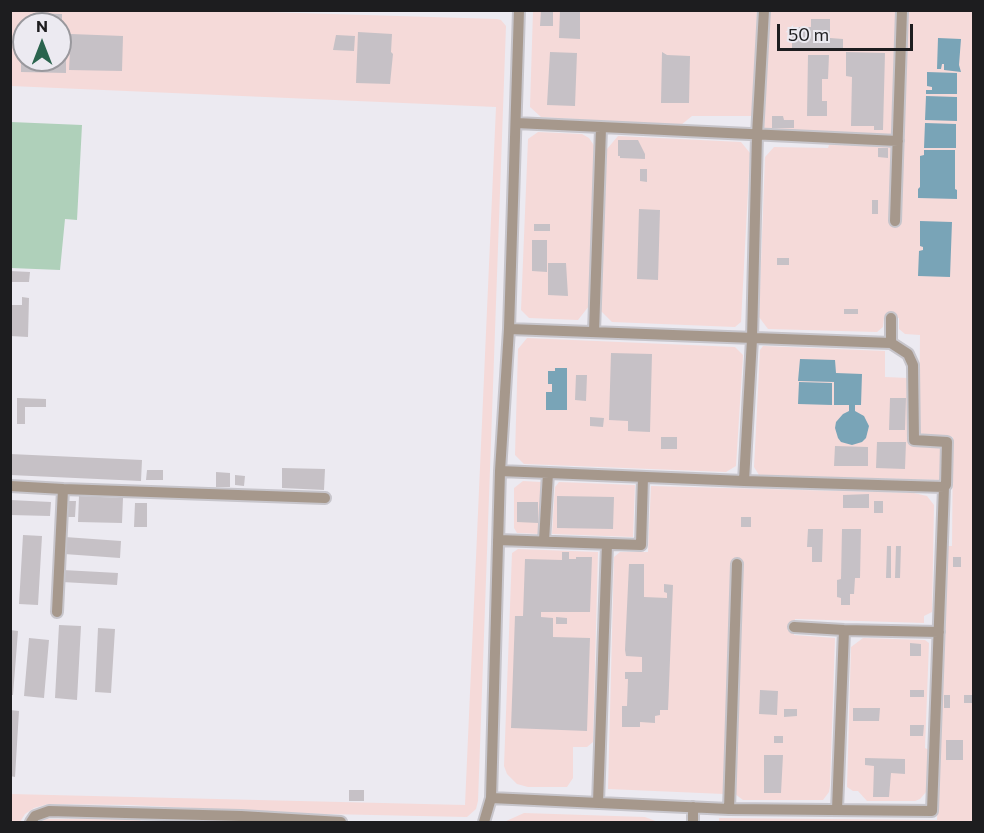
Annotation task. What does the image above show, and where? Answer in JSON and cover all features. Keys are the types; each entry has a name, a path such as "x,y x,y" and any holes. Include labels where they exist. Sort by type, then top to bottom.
{"lane":[{"path":"484,822 491,798 500,471 509,329 519,10"},
{"path":"744,481 752,339 757,135 764,10"},
{"path":"895,221 903,10"},
{"path":"516,123 898,141"},
{"path":"594,332 601,128"},
{"path":"891,318 891,343"},
{"path":"491,798 729,809 932,811 944,487 946,485 947,442 914,440 913,365 908,354 891,343 509,329"},
{"path":"500,471 944,487"},
{"path":"544,542 548,473"},
{"path":"498,540 640,545 643,477"},
{"path":"10,486 325,498"},
{"path":"57,612 63,489"},
{"path":"598,803 607,544"},
{"path":"729,809 737,564"},
{"path":"794,627 939,632"},
{"path":"837,810 844,630"},
{"path":"693,807 693,822"},
{"path":"31,822 35,816 49,811 154,818 341,822"}],"shaded area":[{"path":"201,10 497,19 506,26 478,801 476,809 467,817 48,804 34,808 25,814 20,822 11,822 10,794 465,805 496,107 11,86 11,11"},
{"path":"533,11 757,11 753,116 692,116 681,125 541,117 530,107"},
{"path":"769,11 897,11 893,136 764,128"},
{"path":"908,11 973,11 973,822 719,822 719,818 937,820 947,546 952,546 953,437 919,435 920,335 905,334 899,329 899,318 884,317 883,327 877,332 768,329 759,317 765,157 774,147 893,146 889,220 900,221"},
{"path":"538,132 582,134 589,138 595,147 589,306 578,320 529,318 521,310 528,139"},
{"path":"618,136 741,142 750,153 741,322 735,327 612,322 600,310 607,149"},
{"path":"527,338 735,347 743,355 736,466 726,472 524,464 515,455 518,349"},
{"path":"763,346 885,351 885,377 908,378 909,445 942,447 941,480 759,475 754,467 760,350"},
{"path":"523,481 541,482 539,534 517,533 514,528 514,488"},
{"path":"559,482 635,485 633,537 552,534 555,487"},
{"path":"651,486 914,493 927,496 934,505 932,612 924,616 924,623 795,619 794,635 835,638 830,786 823,800 743,800 735,794 743,564 732,564 724,794 608,789 614,557 620,552 648,552"},
{"path":"518,549 598,552 593,742 587,747 573,747 573,778 567,787 528,787 517,784 507,774 504,766 512,553"},
{"path":"863,638 925,640 929,643 925,748 929,750 927,791 915,801 867,801 858,791 847,787 851,647"},
{"path":"524,813 645,817 658,822 504,822"},
{"path":"47,819 139,819 142,822 39,822"}],"green space":[{"path":"11,122 82,125 77,220 65,219 60,270 11,268"}],"water":[{"path":"938,38 961,39 959,65 961,72 944,70 944,64 941,69 937,69"},
{"path":"927,72 957,73 957,94 926,94 926,90 932,90 932,87 927,86"},
{"path":"926,96 957,97 957,121 925,120"},
{"path":"925,123 956,124 956,148 924,148"},
{"path":"924,150 955,150 957,199 918,198 920,156 924,155"},
{"path":"920,221 952,222 950,277 918,276 919,251 923,250 920,246"},
{"path":"800,359 835,360 836,373 862,374 861,405 855,405 855,411 864,416 869,426 866,438 862,442 852,445 841,442 838,438 836,422 849,411 849,405 834,405 834,382 798,381"},
{"path":"555,368 567,368 567,410 546,410 546,392 552,392 552,384 548,384 548,371 555,371"},
{"path":"799,382 832,383 832,405 798,404"}],"building":[{"path":"541,10 553,10 553,26 540,26"},
{"path":"560,10 580,10 580,39 559,38"},
{"path":"811,19 830,19 830,38 843,39 843,51 792,51 792,27 811,27"},
{"path":"358,32 392,34 390,84 356,83"},
{"path":"72,34 123,36 122,71 72,70"},
{"path":"336,35 355,36 354,51 333,50"},
{"path":"550,52 577,53 575,106 547,105"},
{"path":"662,52 667,55 690,56 689,103 661,103"},
{"path":"846,52 885,53 883,130 874,130 874,126 851,126 852,77 846,76"},
{"path":"808,55 829,55 828,79 822,79 822,101 827,101 827,116 807,116"},
{"path":"772,116 783,116 784,120 794,120 794,128 772,128"},
{"path":"618,140 638,140 645,159 620,158"},
{"path":"878,148 888,148 888,158 878,157"},
{"path":"640,169 647,169 647,182 640,181"},
{"path":"872,200 878,200 878,214 872,214"},
{"path":"639,209 660,210 658,280 637,279"},
{"path":"534,224 550,224 550,231 534,231"},
{"path":"532,240 547,240 547,272 532,271"},
{"path":"777,258 789,258 789,265 777,265"},
{"path":"548,263 566,263 568,296 548,295"},
{"path":"10,271 30,272 29,282 10,282"},
{"path":"22,297 29,298 28,337 10,336 10,305 22,305"},
{"path":"844,309 858,309 858,314 844,314"},
{"path":"611,353 652,354 650,432 628,431 628,421 609,420"},
{"path":"576,375 587,375 586,401 575,400"},
{"path":"17,398 46,399 46,407 25,407 25,424 17,424"},
{"path":"890,398 906,398 905,430 889,430"},
{"path":"590,417 604,418 603,427 590,426"},
{"path":"661,437 677,437 677,449 661,449"},
{"path":"877,442 906,442 905,469 876,468"},
{"path":"835,446 868,447 868,466 834,466"},
{"path":"10,454 142,460 141,481 10,475"},
{"path":"282,468 325,469 324,490 282,488"},
{"path":"147,470 163,470 163,480 146,480"},
{"path":"216,472 230,473 230,487 216,487"},
{"path":"235,475 245,476 244,486 235,485"},
{"path":"869,494 869,508 843,508 843,495"},
{"path":"79,496 123,498 122,523 78,522"},
{"path":"557,496 614,497 613,529 557,528"},
{"path":"10,500 51,502 50,516 10,515"},
{"path":"67,501 76,501 75,517 67,517"},
{"path":"874,501 883,501 883,513 874,513"},
{"path":"517,502 538,502 538,523 517,522"},
{"path":"135,503 147,503 147,527 134,527"},
{"path":"741,517 751,517 751,527 741,527"},
{"path":"808,529 823,529 822,562 812,562 812,547 807,547"},
{"path":"842,529 861,529 860,578 855,578 854,594 850,594 850,605 841,605 841,598 837,597 837,580 841,579"},
{"path":"23,535 42,536 38,605 19,604"},
{"path":"65,537 121,541 120,558 64,554"},
{"path":"887,546 891,546 891,578 886,578"},
{"path":"896,546 901,546 900,578 895,578"},
{"path":"562,552 569,552 569,559 592,557 590,612 541,612 541,617 553,618 553,637 590,638 587,731 511,728 515,616 523,616 525,559 562,560"},
{"path":"953,557 961,557 961,567 953,567"},
{"path":"629,564 644,564 644,597 667,598 664,584 673,585 668,710 660,710 660,715 655,716 655,723 640,722 640,727 622,727 622,706 627,706 628,679 625,679 625,672 642,672 642,657 626,656 625,650"},
{"path":"63,570 118,573 117,585 62,582"},
{"path":"556,617 567,618 567,624 556,624"},
{"path":"59,625 81,626 77,700 55,698"},
{"path":"98,628 115,629 111,693 95,692"},
{"path":"10,630 18,631 13,695 10,695"},
{"path":"29,638 49,640 44,698 24,696"},
{"path":"910,643 921,644 921,656 910,656"},
{"path":"760,690 778,691 777,715 759,714"},
{"path":"910,690 924,690 924,697 910,697"},
{"path":"944,695 950,695 950,708 944,708"},
{"path":"964,695 974,695 974,703 964,703"},
{"path":"853,708 880,708 879,721 853,721"},
{"path":"784,709 797,709 797,716 784,717"},
{"path":"10,710 19,711 15,777 10,776"},
{"path":"910,725 924,725 923,736 910,736"},
{"path":"774,736 783,736 783,743 774,743"},
{"path":"946,740 963,740 963,760 946,760"},
{"path":"764,755 783,755 781,793 764,793"},
{"path":"865,758 905,759 905,774 891,773 889,797 873,797 874,766 865,765"},
{"path":"349,790 364,790 364,801 349,801"}]}
